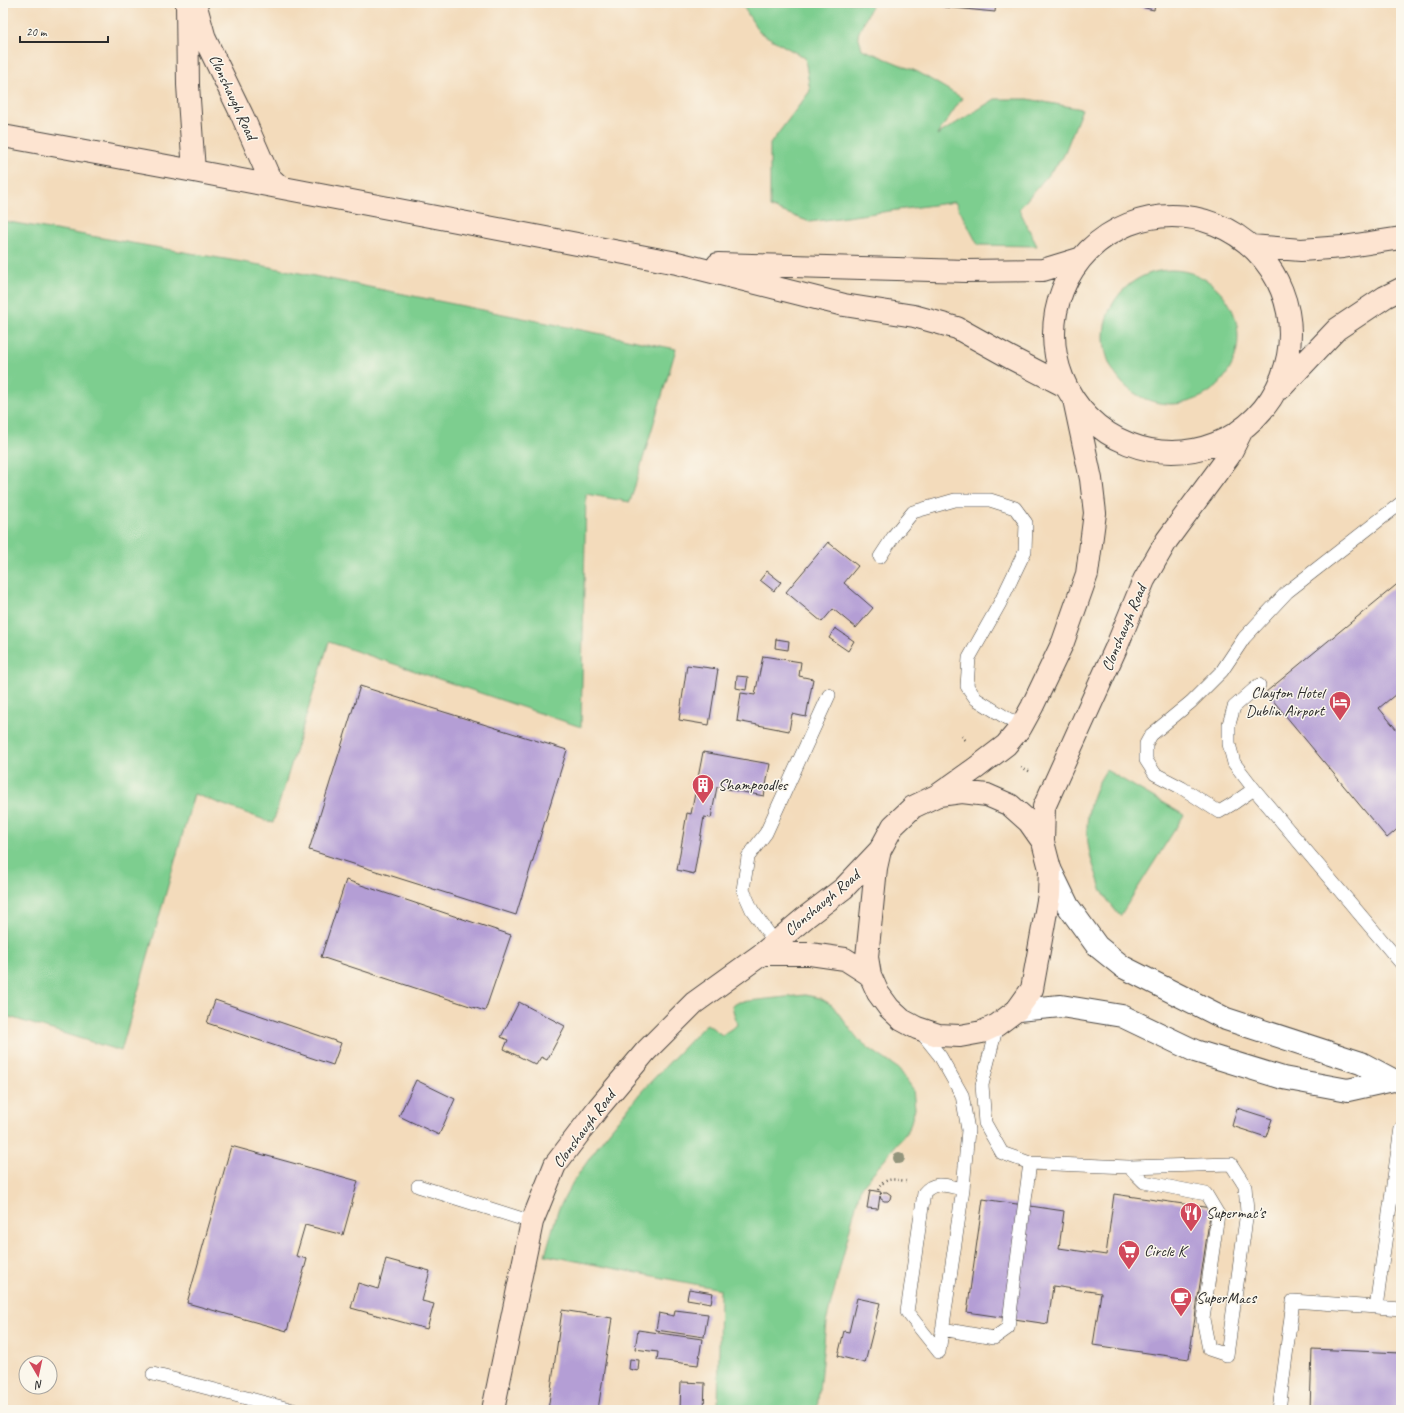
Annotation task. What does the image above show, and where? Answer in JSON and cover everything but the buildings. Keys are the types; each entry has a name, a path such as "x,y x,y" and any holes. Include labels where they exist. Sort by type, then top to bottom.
{"street":[{"name":"Clonshaugh Road","path":"187,3 188,85 194,171"},
{"name":"Clonshaugh Road","path":"195,3 205,39 242,114 269,177 280,187"},
{"path":"3,136 677,263 844,304 914,316 957,328 1010,358 1070,395 1097,426 1124,443 1153,451 1184,452 1214,445 1242,430 1258,415 1272,397 1336,329 1401,289"},
{"path":"677,263 966,271 1043,270 1079,259 1094,244 1112,231 1132,222 1155,217 1179,216 1203,220 1229,230 1251,246 1267,264 1279,284 1287,306 1290,329 1289,353 1283,376 1272,397"},
{"path":"1251,246 1301,250 1343,247 1401,238"},
{"name":"Clonshaugh Road","path":"493,1410 532,1222 555,1165 599,1107 646,1051 694,1003 774,950 806,917 844,888 880,850 893,826 913,807 938,796 1006,745 1021,728 1032,707 1063,642 1087,574 1095,512 1092,479 1070,395 1054,354 1053,321 1062,288 1079,259"},
{"name":"Clonshaugh Road","path":"880,850 876,868 867,956 870,975 878,993 889,1008 902,1020 917,1028 938,1035 960,1036 982,1032 997,1025 1017,1010 1032,989 1050,895 1050,869 1043,842 1044,807 1116,648 1144,580 1167,540 1229,456 1242,430"},
{"name":"Clonshaugh Road","path":"938,796 962,792 987,795 1010,805 1029,822 1043,842"},
{"path":"1050,869 1068,906 1097,946 1123,967 1226,1019 1360,1063 1397,1080"},
{"name":"Clonshaugh Road","path":"774,950 844,959 870,975"},
{"path":"1017,1010 1061,1006 1122,1016 1195,1051 1283,1078 1348,1090 1397,1080"}],"lane":[{"path":"880,557 895,534 914,512 955,500 990,500 1015,508 1026,523 1025,551 1000,603 969,658 967,686 976,698 1021,728"},
{"path":"1254,789 1219,812 1182,788 1155,774 1146,760 1146,744 1151,735 1190,702 1222,671 1244,638 1287,592 1401,503"},
{"path":"1259,685 1234,707 1229,724 1229,744 1234,763 1254,789 1401,963"},
{"path":"774,950 743,890 748,857 766,833 829,695"},
{"path":"997,1025 982,1085 985,1123 1002,1153 1030,1163 1130,1167 1231,1164 1245,1186 1246,1212 1227,1355 1209,1349 1203,1318 1218,1214 1206,1194 1144,1182 1130,1167"},
{"path":"917,1028 940,1056 962,1095 968,1130 962,1189 939,1352 907,1312 924,1193 929,1187 937,1184 962,1189"},
{"path":"1376,1307 1399,1157 1401,1128"},
{"path":"942,1329 994,1338 1008,1328 1030,1163"},
{"path":"418,1186 532,1222"},
{"path":"1279,1410 1293,1301 1401,1309"},
{"path":"153,1374 293,1410"}],"path":[{"path":"878,1190 884,1181 890,1179 929,1187"}],"green space":[{"path":"741,3 873,3 858,34 862,49 918,72 962,98 937,135 995,99 1028,99 1082,109 1063,157 1019,209 1037,246 978,245 955,202 810,222 770,207 770,144 810,91 805,58 759,32"},
{"path":"3,221 260,265 676,349 630,502 586,494 581,727 329,642 273,823 194,794 121,1051 3,1015"},
{"path":"1171,270 1197,275 1208,281 1223,295 1233,311 1238,337 1233,363 1227,374 1213,389 1197,399 1171,404 1145,399 1134,393 1119,379 1109,363 1104,337 1109,311 1115,300 1129,285 1145,275"},
{"path":"1106,770 1184,815 1120,916 1101,889 1092,862 1087,835 1089,809 1098,783"},
{"path":"805,995 820,998 832,1005 858,1039 899,1069 913,1089 915,1108 909,1129 860,1189 826,1323 817,1410 718,1410 720,1289 545,1255 558,1210 573,1182 603,1139 641,1092 704,1026 707,1024 722,1035 737,1025 732,1006 739,1002"}],"place":[{"name":"Clayton Hotel Dublin Airport","path":"1340,722"},
{"name":"Shampoodles","path":"703,804"},
{"name":"Supermac's","path":"1191,1232"},
{"name":"Circle K","path":"1129,1270"},
{"name":"SuperMacs","path":"1181,1318"}]}
